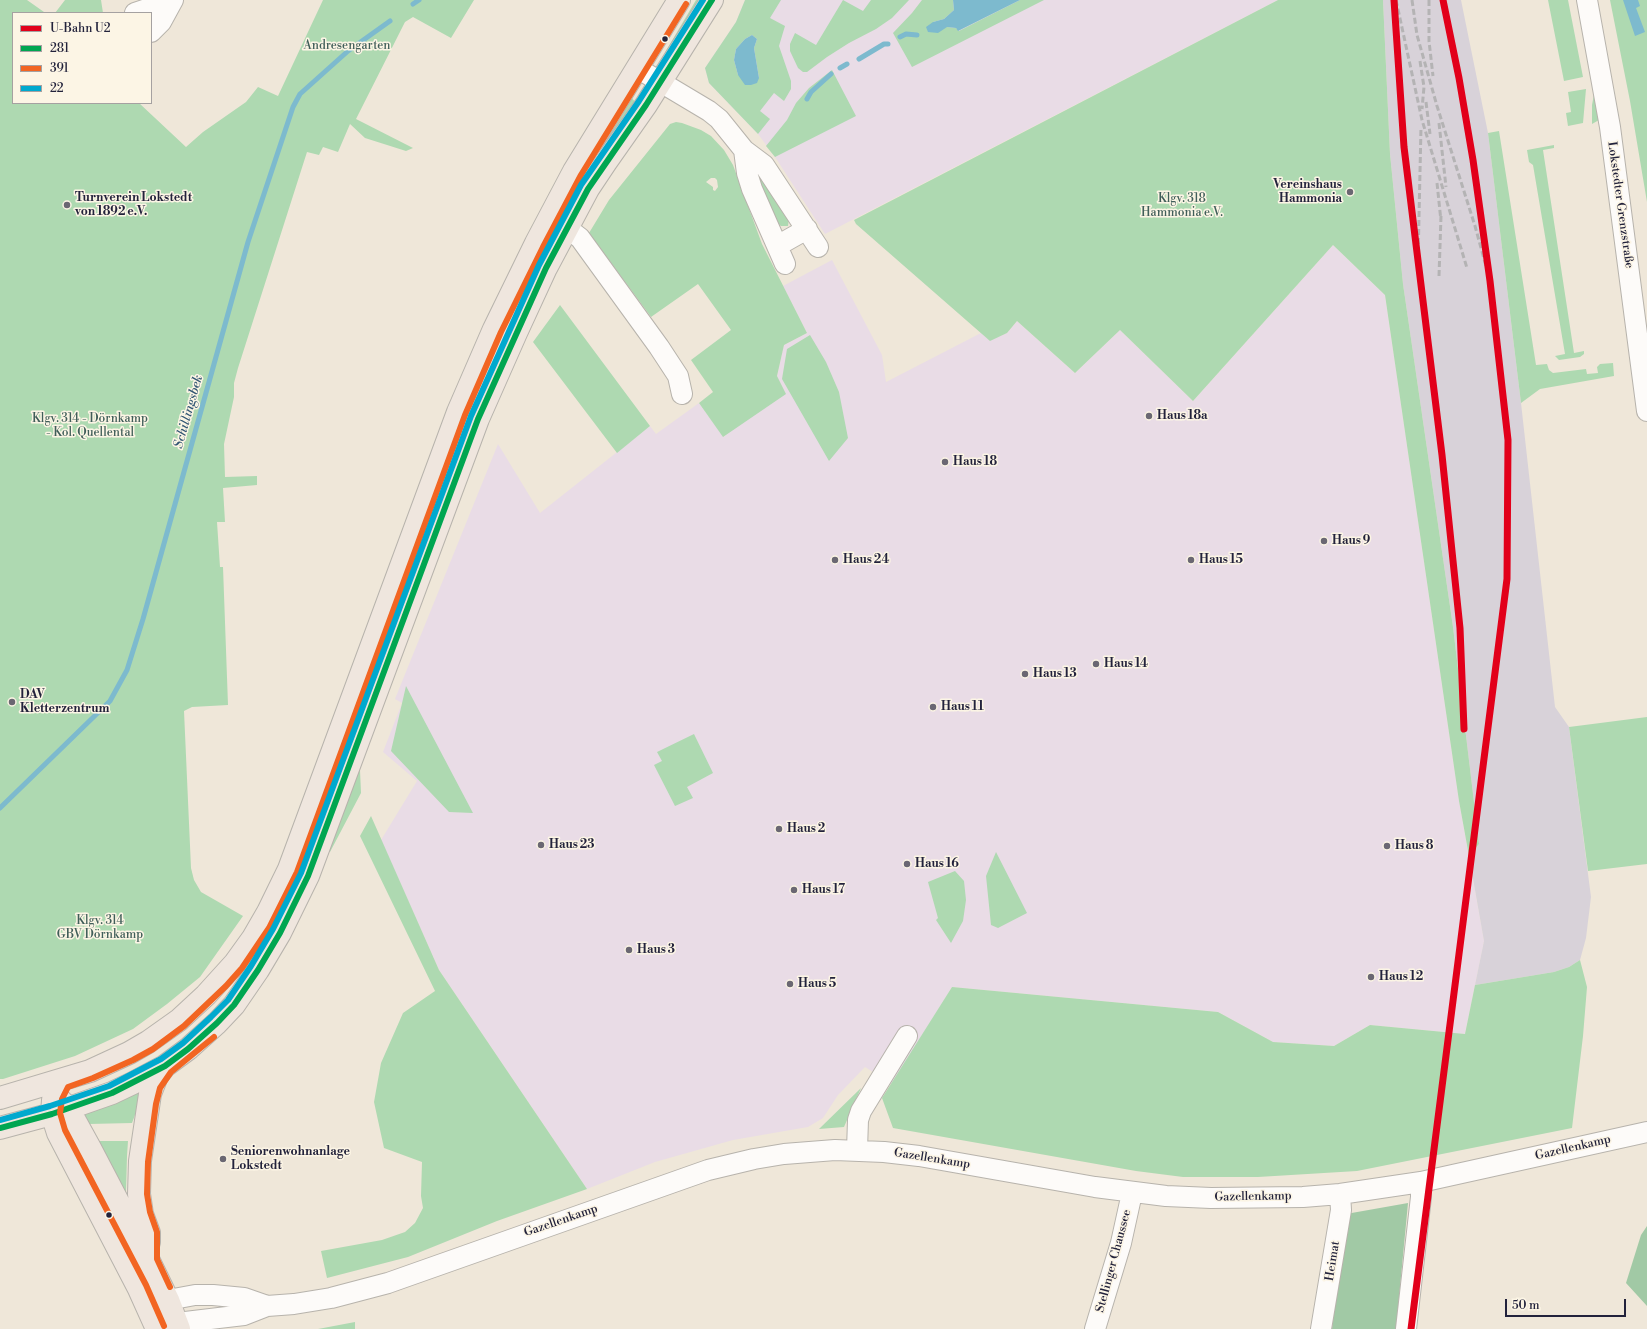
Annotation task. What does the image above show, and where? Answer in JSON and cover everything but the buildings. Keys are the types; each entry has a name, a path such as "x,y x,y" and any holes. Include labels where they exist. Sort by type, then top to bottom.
{"main road":[{"path":"166,1328 139,1289 61,1138 59,1099 90,1070 129,1053 148,1042 178,1020 206,995 235,963 253,938 268,912 289,869 458,412 494,329 536,243 574,171 679,0"},
{"path":"0,1128 59,1099 133,1083 165,1066 202,1038 234,1005 261,964 294,907 310,869 478,419 516,333 566,228 606,162 661,83 712,0"},
{"path":"149,1261 149,1233 142,1214 140,1194 140,1161 150,1094 157,1076 165,1066"},
{"path":"0,1098 32,1089 59,1099 149,1261 168,1300 166,1328"}],"street":[{"path":"138,12 173,0"},
{"path":"152,31 161,22 173,0"},
{"name":"Lokstedter Grenzstraße","path":"1588,0 1610,127 1647,411"},
{"path":"637,68 714,115 734,136 744,150 764,165 818,247"},
{"path":"744,150 747,173 752,189 786,264"},
{"path":"566,228 580,238 659,347 678,376 682,394"},
{"path":"777,246 807,229"},
{"path":"857,1150 858,1120 861,1111 907,1036"},
{"name":"Gazellenkamp","path":"166,1328 244,1315 267,1306 314,1301 388,1283 708,1170 754,1159 784,1154 811,1151 857,1150 919,1156 1132,1193 1166,1196 1211,1198 1303,1196 1340,1194 1421,1182 1647,1132"},
{"path":"1406,1329 1421,1197 1421,1182"},
{"name":"Stellinger Chaussee","path":"1095,1329 1121,1243 1132,1193"},
{"name":"Heimat","path":"1322,1329 1341,1210 1340,1194"},
{"name":"Gazellenkamp","path":"168,1300 184,1296 213,1294 244,1298 267,1306"}],"shaded area":[{"path":"745,0 1278,0 825,234 775,157 758,134 709,83 705,68 736,22"},
{"path":"1383,0 1461,0 1488,133 1521,403 1555,707 1569,727 1591,897 1586,938 1580,960 1569,967 1554,972 1475,985 1484,941 1469,856 1479,844 1453,627 1403,284 1390,154"},
{"path":"1333,245 1385,295 1459,801 1484,941 1465,1034 1370,1025 1334,1046 1273,1042 1218,1012 952,987 892,1084 865,1067 838,1095 823,1118 808,1127 733,1140 655,1162 587,1189 439,970 381,840 417,781 383,752 402,703 395,699 498,444 540,513 650,426 656,434 699,403 724,437 777,376 784,345 807,333 783,286 832,260 882,355 886,382 981,333 990,340 1007,333 1017,321 1075,373 1120,330 1193,401"}],"green space":[{"path":"0,0 27,0 44,12 12,12 12,104 140,104 186,147 203,132 246,102 258,87 278,96 323,0 474,0 451,38 413,17 405,22 356,119 413,148 406,151 365,138 350,124 338,152 323,147 319,155 307,152 234,383 234,397 224,444 225,477 257,476 257,485 223,488 225,522 217,522 220,567 223,567 228,705 192,707 184,711 191,868 194,880 201,892 243,916 200,977 133,1029 75,1056 0,1079"},
{"path":"65,0 101,0 103,12 56,12"},
{"path":"696,0 703,0 662,59 667,49"},
{"path":"745,0 781,0 770,18 785,26 779,46 791,81 791,89 784,101 774,93 760,111 770,119 758,134 709,83 705,68 736,22","holes":["752,35 757,39 754,48 759,78 738,75 734,60 736,49 745,39"]},
{"path":"843,0 863,11 871,0 909,0 892,18 876,29 849,43 807,72 803,72 798,68 790,51 790,44 795,33 816,45"},
{"path":"922,0 953,0 954,10 944,19 933,22 947,27 956,28 959,31 1020,0 1044,0 912,67 893,33"},
{"name":"Klgv. 318 Hammonia e.V.","path":"1278,0 1383,0 1390,154 1403,284 1453,627 1479,844 1469,856 1459,801 1385,295 1333,245 1193,401 1120,330 1075,373 1017,321 1007,333 990,341 856,224 854,220"},
{"path":"1548,0 1568,0 1583,77 1564,81"},
{"path":"1610,0 1647,0 1647,202 1630,101"},
{"path":"832,70 856,116 775,157 766,146 787,120 796,103 809,88"},
{"path":"1586,89 1583,123 1568,126 1566,113 1571,112 1568,92"},
{"path":"1595,89 1599,120 1592,124 1592,105"},
{"path":"630,96 638,105 575,188"},
{"path":"676,122 682,123 701,130 711,136 724,150 733,165 762,244 807,333 784,345 777,376 786,394 723,437 699,403 713,392 691,360 731,330 698,284 651,317 589,233 609,200 670,124","holes":["711,178 715,178 717,180 718,187 715,191 713,190 713,187 706,182"]},
{"path":"1499,131 1536,365 1547,364 1549,370 1553,373 1586,369 1587,374 1598,373 1597,367 1600,364 1613,363 1614,376 1540,389 1521,403 1488,133"},
{"path":"1554,145 1554,148 1543,150 1574,353 1584,351 1584,354 1580,357 1559,360 1555,356 1565,354 1533,165 1529,162 1527,150"},
{"path":"759,171 789,218 788,226 781,226 773,220 754,182"},
{"path":"560,305 650,426 617,453 533,342"},
{"path":"810,335 826,362 839,392 848,438 829,461 782,379 787,349"},
{"path":"406,686 473,813 449,812 391,751"},
{"path":"1647,717 1647,864 1588,871 1569,727"},
{"path":"694,734 713,773 687,787 693,798 675,806 654,765 662,761 657,752"},
{"path":"358,769 360,770 361,793 330,852 329,851"},
{"path":"371,816 439,970 587,1189 497,1221 408,1257 327,1278 321,1251 382,1240 405,1232 415,1223 423,1208 421,1196 422,1162 384,1148 374,1102 381,1063 403,1013 435,991 360,836"},
{"path":"996,852 1027,913 998,928 991,925 986,876"},
{"path":"955,871 964,881 966,900 963,921 951,943 936,920 938,918 928,882"},
{"path":"1580,960 1587,987 1583,1036 1572,1128 1357,1171 1258,1177 1183,1177 1136,1171 893,1128 882,1098 952,987 1218,1012 1273,1042 1334,1046 1370,1025 1465,1034 1475,985 1554,972 1569,967"},
{"path":"145,1088 132,1123 89,1124 84,1114"},
{"path":"861,1088 844,1127 819,1129"},
{"path":"98,1141 128,1141 125,1193"},
{"path":"1408,1203 1396,1329 1332,1329 1346,1214"},
{"path":"1647,1226 1647,1306 1626,1283 1641,1235"},
{"path":"355,1322 355,1329 318,1329"}],"water":[{"path":"953,0 1020,0 958,31 956,28 947,27 938,33 928,32 926,27 933,22 944,19 954,10"},
{"path":"1623,0 1638,0 1640,6 1636,8 1645,32 1635,36"},
{"path":"752,35 757,39 754,48 759,78 757,83 745,85 738,75 734,60 736,49 745,39"}],"waterway":[{"name":"Schillingsbek","path":"413,4 419,0"},
{"name":"Schillingsbek","path":"0,808 110,701 127,670 143,619 248,242 293,107 300,94 348,51 390,21"},
{"path":"900,37 906,34 917,35"},
{"path":"859,59 884,44 888,44"},
{"path":"840,68 847,64"},
{"path":"807,99 811,92 831,74"}],"railway":[{"path":"1396,0 1422,120 1467,268"},
{"path":"1412,0 1417,35 1437,106 1475,226 1490,281"},
{"path":"1429,0 1429,41 1433,76"},
{"path":"1420,61 1424,87 1422,109"},
{"path":"1426,102 1430,134"},
{"path":"1439,123 1446,187"},
{"path":"1418,262 1421,127"},
{"path":"1437,183 1441,221"},
{"path":"1439,276 1441,216"}],"metro line":[{"name":"U2","path":"1394,0 1404,147 1442,455 1460,628 1464,729"},
{"name":"U2","path":"1411,1329 1507,579 1508,440 1490,281 1473,160 1459,78 1443,0"}],"transit line":[{"name":"22","path":"0,1120 50,1106 109,1086 161,1059 183,1043 228,1000 251,966 273,929 301,873 471,416 539,265 581,185 639,101 703,0"},
{"name":"281","path":"0,1128 52,1114 112,1093 165,1066 188,1049 217,1023 234,1005 258,970 280,933 308,876 478,419 546,268 588,189 646,105 712,0"},
{"name":"391","path":"164,1326 146,1285 65,1130 60,1113 62,1099 68,1087 93,1078 133,1060 153,1049 184,1026 226,986 242,968 269,928 297,872 465,415 501,332 581,175 686,4"},
{"name":"391","path":"170,1287 157,1259 157,1232 150,1212 147,1194 148,1162 156,1104 160,1088 171,1072 214,1037"}],"place":[{"name":"Vereinshaus Hammonia","path":"1350,192"},
{"name":"Turnverein Lokstedt von 1892 e.V.","path":"67,205"},
{"name":"Haus 18a","path":"1149,416"},
{"name":"Haus 18","path":"945,462"},
{"name":"Haus 9","path":"1324,541"},
{"name":"Haus 24","path":"835,560"},
{"name":"Haus 15","path":"1191,560"},
{"name":"Haus 14","path":"1096,664"},
{"name":"Haus 13","path":"1025,674"},
{"name":"DAV Kletterzentrum","path":"12,702"},
{"name":"Haus 11","path":"933,707"},
{"name":"Haus 2","path":"779,829"},
{"name":"Haus 23","path":"541,845"},
{"name":"Haus 8","path":"1387,846"},
{"name":"Haus 16","path":"907,864"},
{"name":"Haus 17","path":"794,890"},
{"name":"Haus 3","path":"629,950"},
{"name":"Haus 12","path":"1371,977"},
{"name":"Haus 5","path":"790,984"},
{"name":"Seniorenwohnanlage Lokstedt","path":"223,1159"}],"park label":[{"name":"Andresengarten","path":"347,46"},
{"name":"Klgv. 314 - Dörnkamp - Kol. Quellental","path":"90,426"},
{"name":"Klgv. 314 GBV Dörnkamp","path":"100,928"}]}
